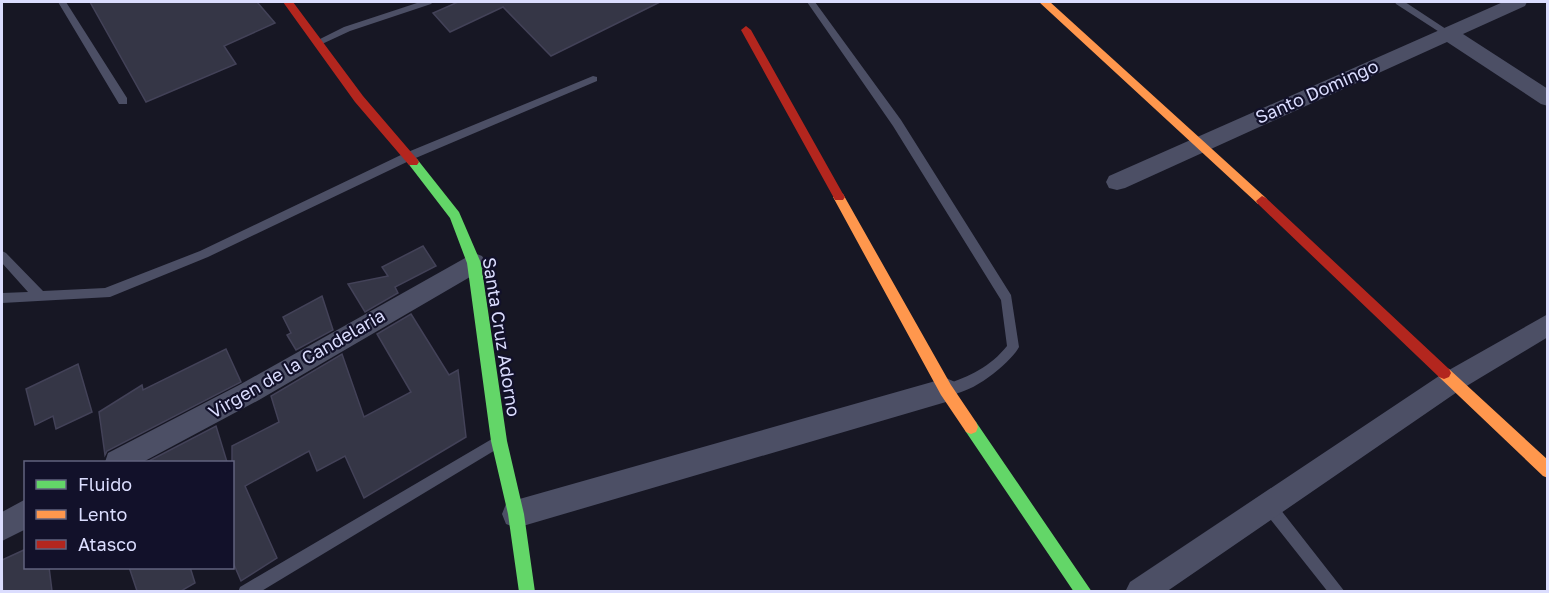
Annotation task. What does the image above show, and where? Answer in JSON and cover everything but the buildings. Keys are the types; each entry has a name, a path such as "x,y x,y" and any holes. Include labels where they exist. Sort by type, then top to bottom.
{"street":[{"name":"Santa Cruz Adorno","path":"288,2 359,99 427,178 455,216 474,263 499,441 516,514 527,591"},
{"path":"1044,2 1202,144 1451,382 1548,471"},
{"name":"Santo Domingo","path":"1117,182 1518,2"},
{"path":"746,30 946,390 1084,591"},
{"path":"1447,33 1548,99"},
{"name":"Virgen de la Candelaria","path":"120,461 250,392 474,263"},
{"path":"1140,591 1451,382 1548,324"},
{"path":"516,514 946,390"},
{"path":"2,527 24,514"}],"lane":[{"path":"62,2 123,101"},
{"path":"319,42 347,29 428,2"},
{"path":"812,2 897,123 1006,299 1012,326 1013,347 1001,363 969,384 946,390"},
{"path":"1399,2 1447,33"},
{"path":"2,298 106,292 204,254 407,157 593,79"},
{"path":"2,256 41,297"},
{"path":"245,591 499,441"},
{"path":"1268,505 1338,591"}],"traffic: fast":[{"path":"413,162 455,216 474,263 499,441 516,514 527,592"},
{"path":"971,427 1084,592"}],"traffic: slow":[{"path":"1044,2 1262,201"},
{"path":"839,197 946,390 971,427"},
{"path":"1444,373 1548,471"}],"traffic: jam":[{"path":"288,2 359,99 413,162"},
{"path":"746,30 839,197"},
{"path":"1262,201 1444,373"}]}
